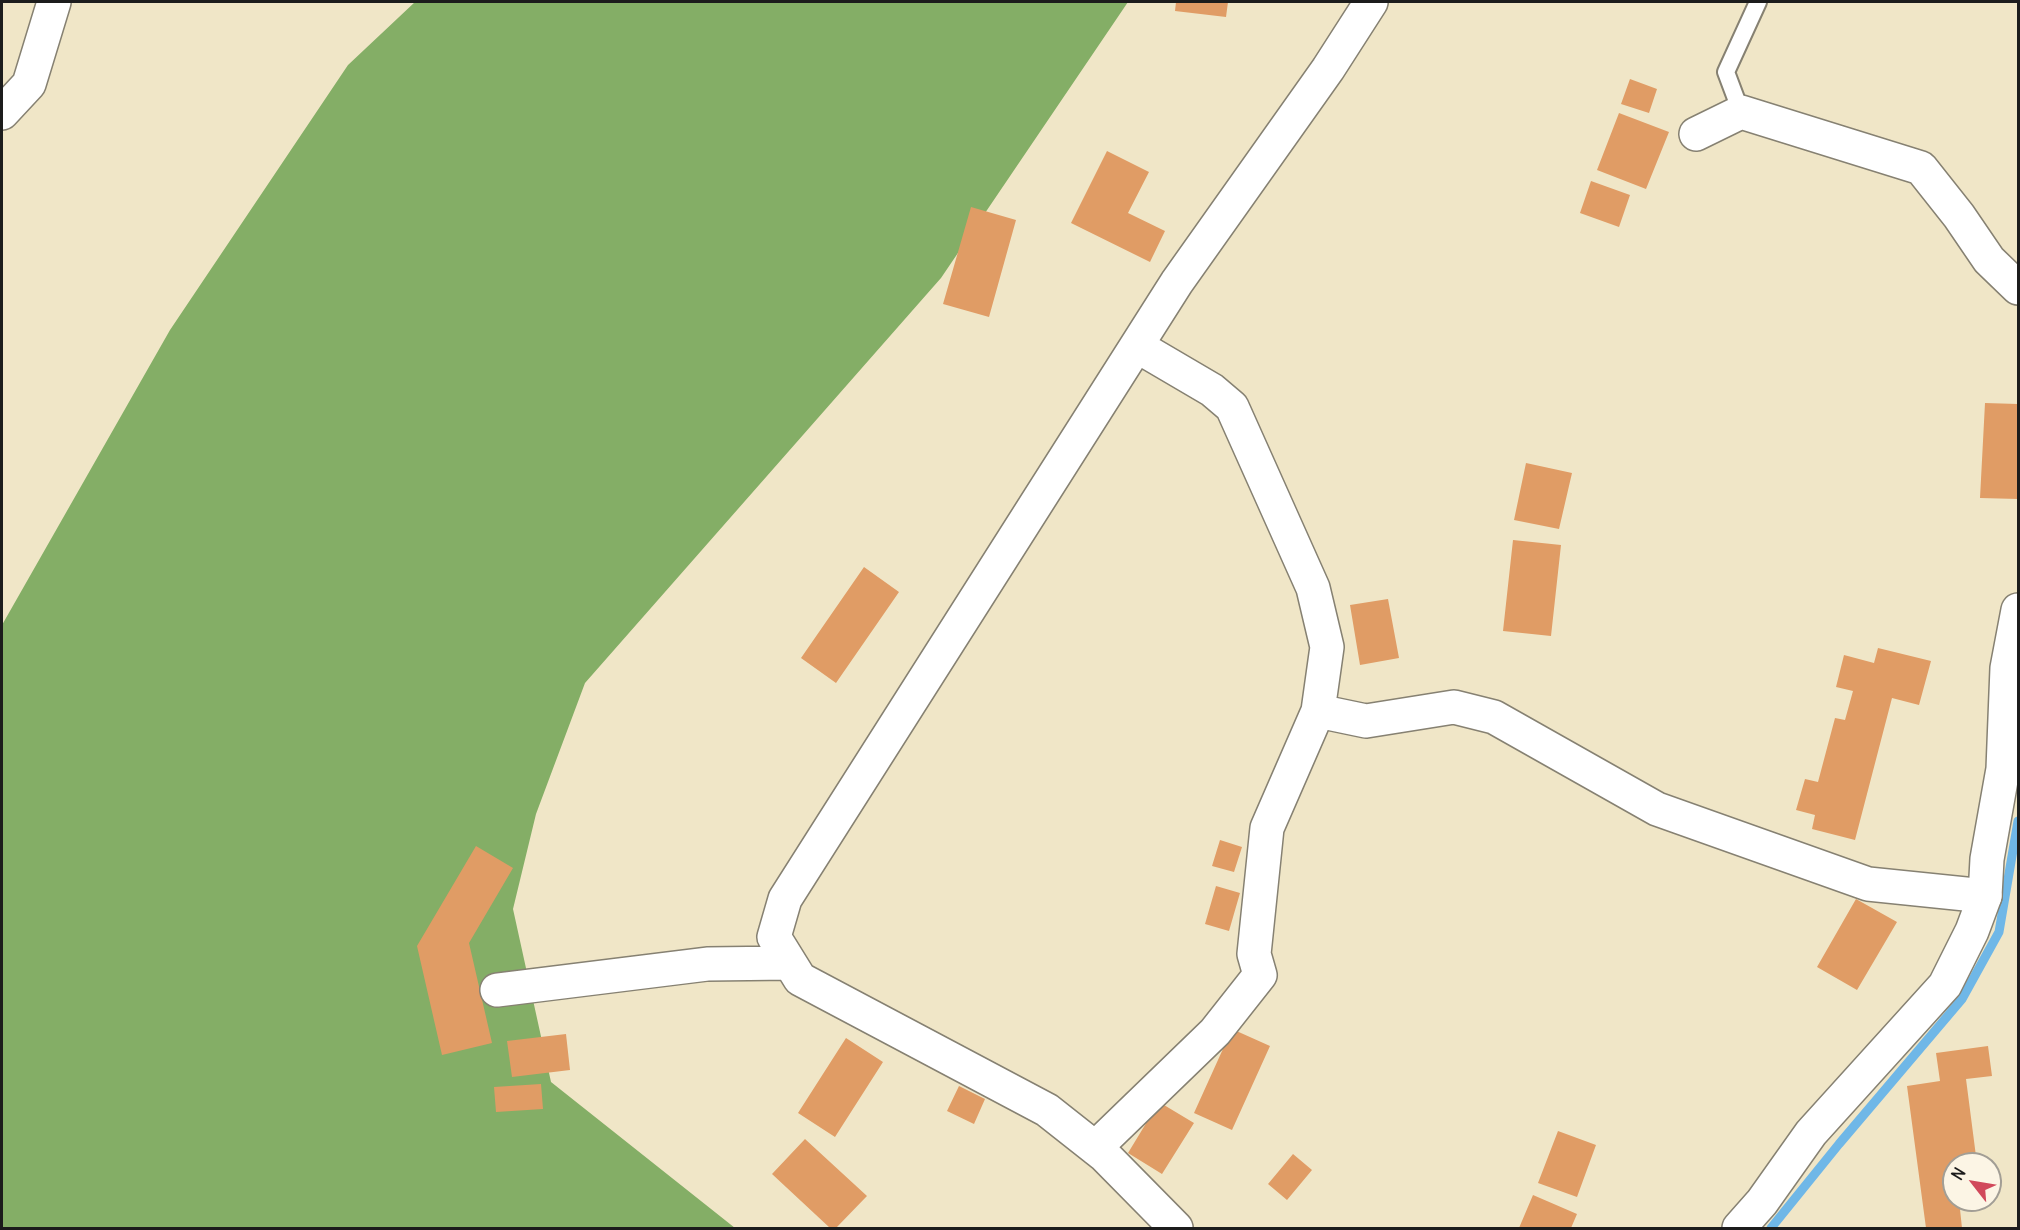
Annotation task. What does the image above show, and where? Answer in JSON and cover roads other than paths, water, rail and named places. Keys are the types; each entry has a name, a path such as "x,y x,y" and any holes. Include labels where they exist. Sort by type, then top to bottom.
{"street":[{"path":"2,114 29,84 54,2"},
{"path":"1176,1228 1095,1148 1047,1110 800,979 774,937 785,899 1177,282 1328,69 1371,2"},
{"path":"1696,134 1741,112 1921,168 1959,216 1989,260 2019,288"},
{"path":"1095,1148 1215,1032 1260,975 1254,954 1267,828 1318,711 1326,647 1313,588 1232,407 1212,390 1137,346"},
{"path":"1739,1228 1762,1202 1811,1133 1944,985 1972,932 1985,896 1987,859 2011,772 2007,668 2019,610"},
{"path":"1318,711 1366,721 1454,707 1494,717 1656,808 1868,884 1985,896"},
{"path":"497,990 707,964 790,963"}],"lane":[{"path":"1741,112 1726,72 1758,2"}],"waterway":[{"path":"1771,1228 1962,999 1999,932 2018,821"}]}
